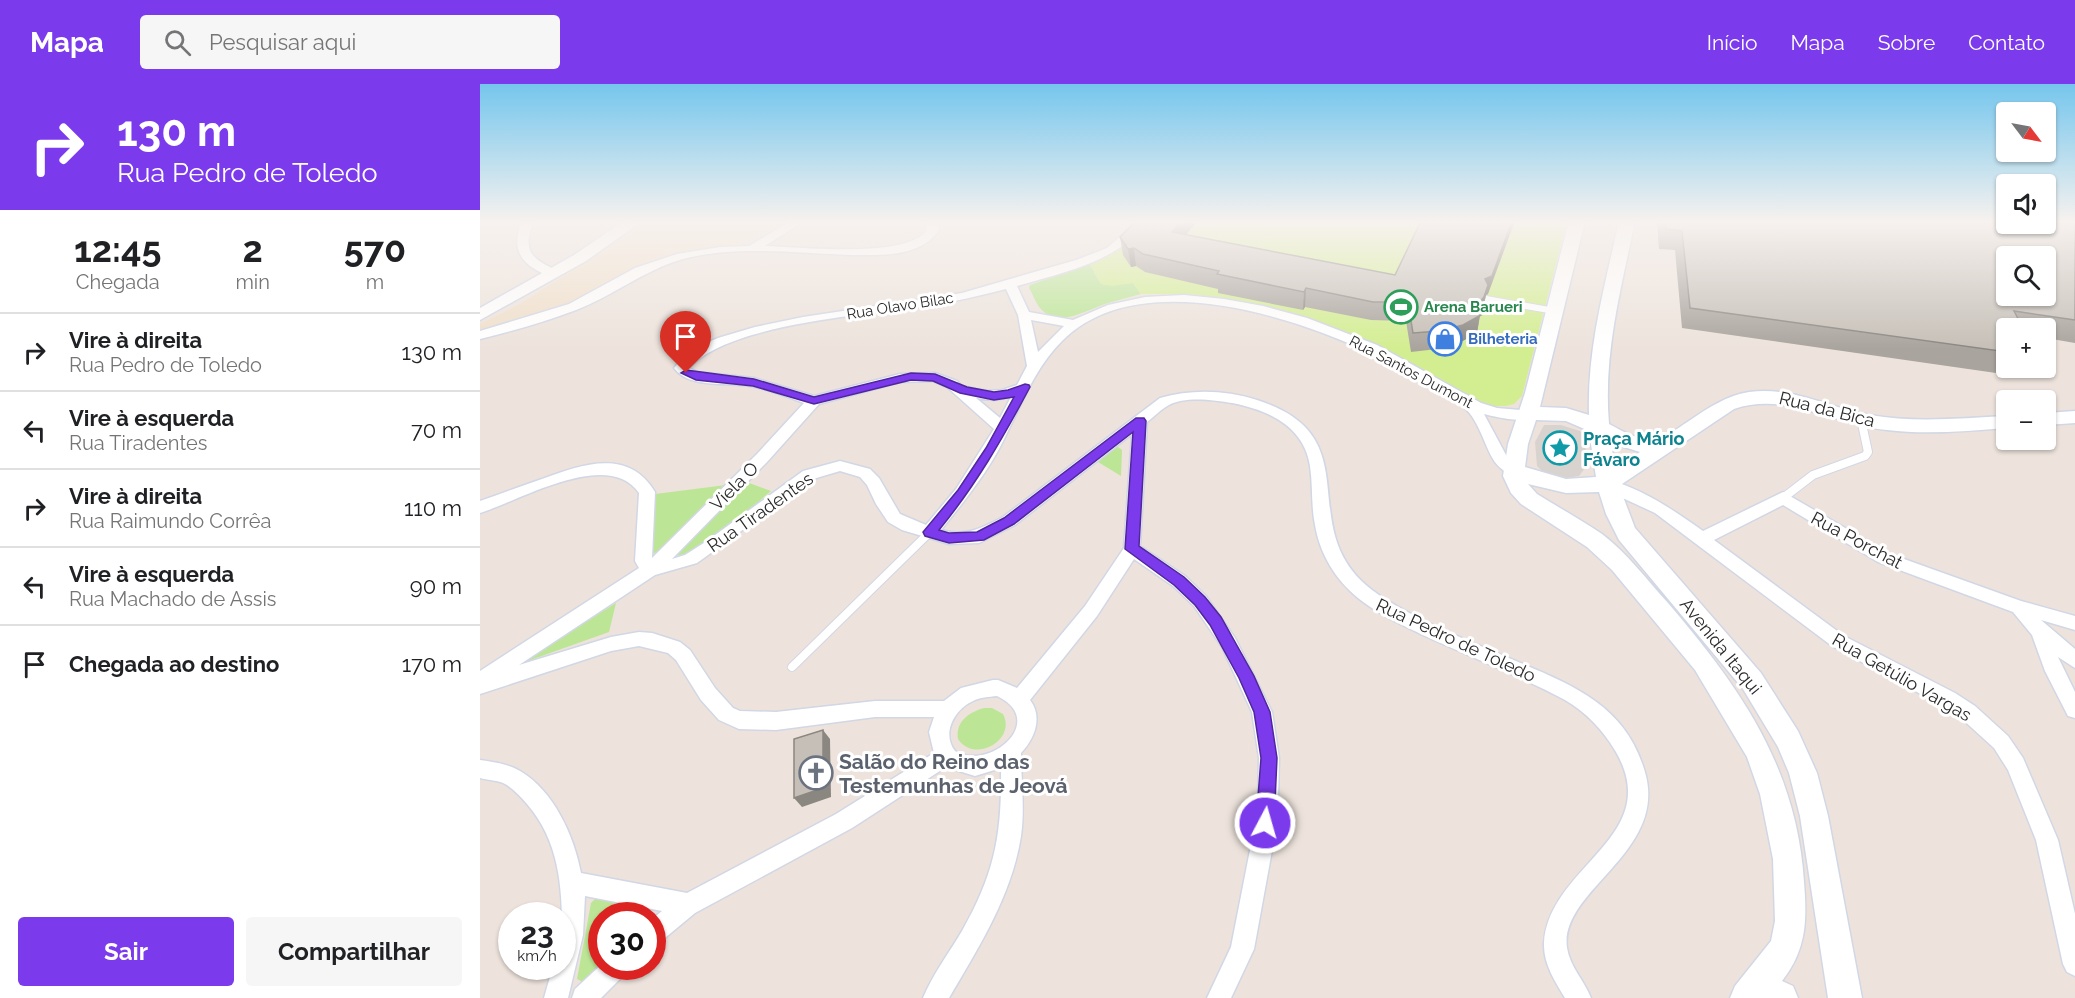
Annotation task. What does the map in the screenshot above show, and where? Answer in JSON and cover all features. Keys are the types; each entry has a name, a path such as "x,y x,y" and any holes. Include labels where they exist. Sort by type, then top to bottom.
{"main road":[{"path":"480,315 567,264"},
{"path":"1567,264 1518,444 1514,471 1544,482 1566,486 1606,484"},
{"name":"Avenida Itaqui","path":"1616,264 1601,339 1597,403 1606,484 1619,520 1627,534 1745,671 1788,740 1803,773 1814,816 1845,998"},
{"name":"Rua da Bica","path":"1606,484 1742,398 1774,395 1886,424 1927,426 1996,423"},
{"path":"1528,414 1563,414 1598,427 1618,440 1631,445 1662,447"},
{"path":"2056,418 2075,417"},
{"name":"Avenida Itaqui","path":"1514,471 1519,488 1529,499 1606,550 1704,663 1759,752 1768,774 1788,859 1791,921 1785,947 1762,994"}],"street":[{"path":"535,264 552,273"},
{"path":"480,335 573,307 620,280 658,264"},
{"name":"Rua Olavo Bilac","path":"814,401 754,382 696,376 686,373 681,368 683,362 702,347 751,331 949,299 1010,285 1074,264"},
{"path":"930,532 962,493 991,449 1034,366 1024,315 1010,285"},
{"name":"Rua Santos Dumont","path":"1034,366 1061,335 1075,324 1108,309 1153,300 1181,299 1233,304 1276,314 1349,338 1396,361 1468,403 1500,413 1528,414"},
{"path":"1024,315 1075,324"},
{"path":"1029,333 1061,335"},
{"path":"814,401 911,376 935,377 957,388 1002,428"},
{"path":"957,388 994,396 1011,394 1025,387"},
{"name":"Rua Pedro de Toledo","path":"1140,421 1165,401 1192,394 1227,397 1247,402 1288,420 1303,431 1311,442 1317,457 1322,522 1340,570 1353,586 1372,601 1396,614 1556,687 1588,704 1615,732 1632,763 1638,782 1635,819 1618,844 1567,903 1554,942 1563,975 1578,998"},
{"name":"Viela O","path":"651,569 762,458 814,401"},
{"path":"1468,403 1485,426 1500,458 1514,471"},
{"path":"1020,698 1091,611 1132,549 1140,421"},
{"name":"Rua Tiradentes","path":"651,569 691,559 808,475 840,466 865,473 874,482 884,504 894,518 949,538 979,537 1009,521 1140,421"},
{"path":"480,507 585,469 613,468 624,471 633,475 647,492 643,561 651,569 480,681"},
{"name":"Rua Getúlio Vargas","path":"1606,484 1652,503 1838,641 1948,699 1988,729 2001,742 2016,765 2068,896 2075,964"},
{"path":"1702,538 1783,498"},
{"name":"Rua Porchat","path":"1783,498 1884,558 2019,607 2075,623"},
{"path":"1132,549 1179,581 1200,601 1229,643 1262,712 1269,758 1268,800 1262,845 1242,949 1219,998"},
{"path":"2019,607 2040,632 2075,660"},
{"path":"2040,632 2054,671 2075,710"},
{"path":"480,686 611,644 646,639 674,646 708,694 726,714 739,720 776,721 875,709 948,709"},
{"path":"985,689 1010,691 1020,698 1026,707 1027,729 1021,741 1011,752 998,760 969,766 958,764 946,756 940,746 938,734 941,721 948,709 971,692 985,689"},
{"path":"935,998 981,921 1002,872 1010,833 1011,752"},
{"path":"666,922 687,904 844,821 946,756"},
{"path":"480,769 514,778 549,817 567,859 574,900 566,962 556,998"},
{"path":"571,882 687,904"},
{"path":"584,998 603,980"}],"lane":[{"path":"1486,299 1556,311"},
{"path":"1783,498 1813,475 1865,456 1868,452 1861,419"},
{"path":"792,667 930,532"}],"shaded area":[{"path":"584,264 645,264 561,309 480,332 480,324 520,304"},
{"name":"Praça Mário Fávaro","path":"1544,425 1561,425 1580,431 1586,437 1585,468 1579,476 1562,479 1543,472 1537,466 1535,442"}],"green space":[{"path":"1090,264 1099,281 1104,285 1133,283 1141,294 1074,316 1056,317 1048,315 1041,309 1029,288 1030,285"},
{"name":"Arena Barueri","path":"1090,264 1556,264 1522,396 1514,404 1506,406 1485,406 1386,352 1225,300 1190,294 1141,294 1133,283 1112,286 1101,284"},
{"path":"1118,447 1122,450 1121,476 1098,462 1113,448"},
{"path":"744,481 771,491 710,541 696,550 673,555"},
{"path":"726,485 664,549 647,556 655,494"},
{"path":"616,603 609,632 523,661"},
{"path":"984,708 992,708 1003,714 1006,724 1004,732 992,746 974,749 965,746 958,739 961,723 968,715"},
{"path":"597,897 618,902 592,902"},
{"path":"588,919 588,980 585,983 577,979"}],"building":[{"path":"1186,264 1336,264 1395,275 1400,264 1496,264 1492,276 1485,279 1488,285 1484,297 1472,311 1481,315 1463,325 1440,331 1413,333 1408,302 1373,302 1306,288 1304,292 1217,274 1219,271"},
{"path":"1685,264 1996,264 1996,306 2056,306 2056,264 2075,264 2075,320 2014,311 2018,318 1996,318 1996,350 1690,308"},
{"path":"823,730 823,788 794,798 794,739"}],"place":[{"name":"Arena Barueri","path":"1401,307"},
{"name":"Bilheteria","path":"1445,339"},
{"name":"Praça Mário Fávaro","path":"1560,448"},
{"name":"Salão do Reino das Testemunhas de Jeová","path":"816,773"}],"route":[{"path":"686,373 754,382 814,401 911,376 935,377 957,388 983,395 1003,396 1025,387 991,449 962,493 930,532 949,538 979,537 993,531 1140,421 1132,549 1179,581 1200,601 1216,621 1246,676 1262,712 1269,758 1265,823"}]}
